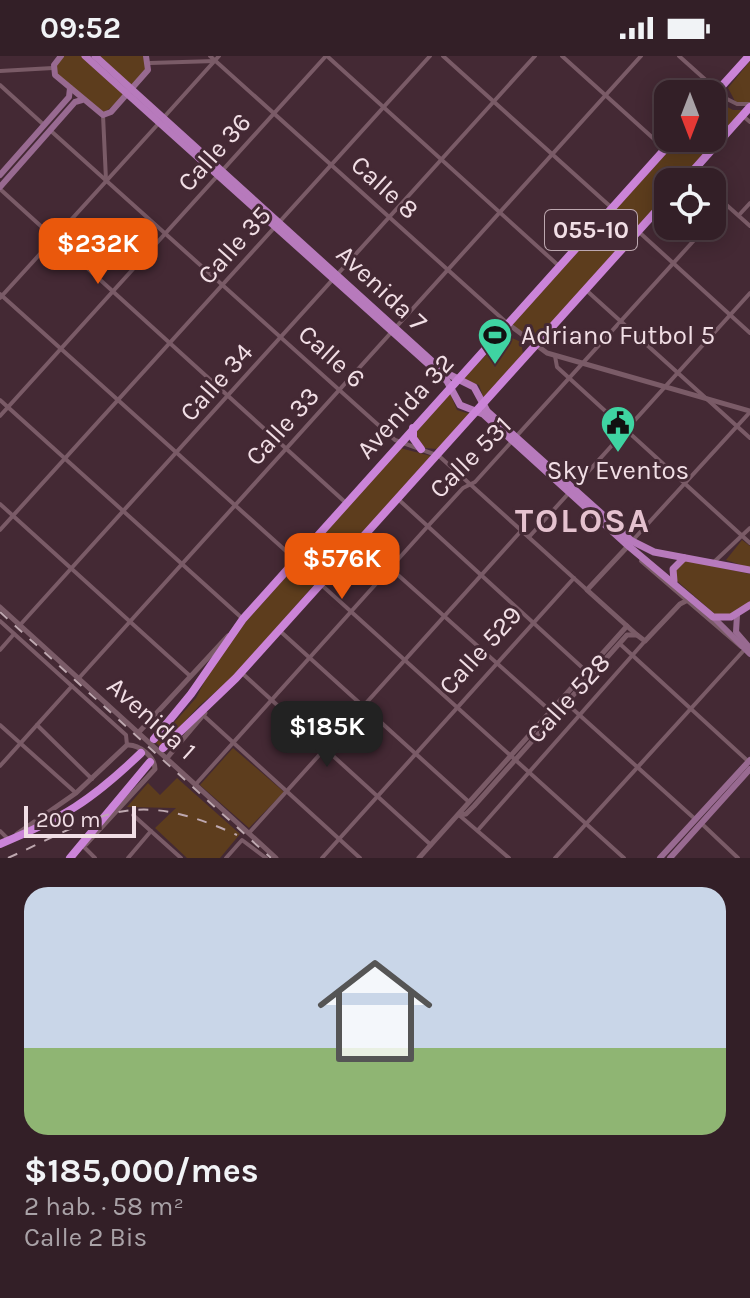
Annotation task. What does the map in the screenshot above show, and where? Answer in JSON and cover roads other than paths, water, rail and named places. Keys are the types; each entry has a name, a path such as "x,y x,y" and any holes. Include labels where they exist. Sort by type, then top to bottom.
{"highway":[{"path":"726,82 749,56"},
{"path":"696,168 746,119 750,105"},
{"name":"Avenida 32","path":"154,739 191,694 231,632 662,152"},
{"name":"055-10","path":"163,748 241,672 654,213"},
{"path":"413,427 413,438 421,449"},
{"path":"4,842 51,824 89,801 141,753"},
{"path":"70,858 153,765"}],"main road":[{"path":"61,56 53,68 55,75 103,115 111,112 129,91 148,60"},
{"name":"Avenida 7","path":"85,56 129,91"},
{"name":"Avenida 7","path":"95,56 129,91 453,383 474,387 480,407 514,440 747,649"},
{"path":"0,188 48,128 69,97 70,88"},
{"path":"0,175 75,102 84,101"},
{"name":"Avenida 7","path":"453,383 460,405 480,407"},
{"name":"Avenida 7","path":"630,543 650,550 750,570"},
{"path":"675,582 675,565 686,558"},
{"path":"713,617 737,615 750,605"},
{"path":"737,615 735,629 747,649"},
{"path":"670,858 750,763"},
{"path":"660,858 698,822"}],"street":[{"name":"Calle 8","path":"210,56 217,58 273,113 534,347 555,356 750,411"},
{"path":"326,56 559,266"},
{"name":"Calle 36","path":"0,416 326,56"},
{"name":"Calle 35","path":"0,530 430,56"},
{"path":"443,56 612,208"},
{"name":"Calle 34","path":"20,625 535,56"},
{"path":"562,56 654,139"},
{"name":"Calle 33","path":"79,678 641,56"},
{"path":"679,56 702,80"},
{"path":"148,60 217,58"},
{"path":"217,58 1,296 296,560"},
{"path":"0,71 53,68"},
{"name":"Calle 6","path":"0,85 399,443 437,455 645,641"},
{"path":"726,99 750,105"},
{"path":"103,115 106,181"},
{"path":"0,188 345,502"},
{"path":"739,215 750,203"},
{"path":"726,204 750,226"},
{"path":"638,231 750,333"},
{"name":"Calle 531","path":"196,784 389,568 514,440 695,240"},
{"path":"586,290 750,438"},
{"path":"529,537 750,293"},
{"path":"555,356 555,365 750,543"},
{"path":"0,400 243,619"},
{"path":"587,590 750,411"},
{"path":"397,498 589,673"},
{"path":"0,504 189,675"},
{"path":"713,562 726,554 750,528"},
{"path":"249,833 521,531"},
{"path":"359,541 552,714"},
{"name":"Avenida 7","path":"630,543 747,649"},
{"path":"726,554 727,565"},
{"path":"286,571 302,568 624,858"},
{"name":"Calle 529","path":"322,858 574,578"},
{"name":"Calle 528","path":"478,830 645,641 689,599"},
{"name":"Avenida 1","path":"0,607 276,858"},
{"name":"Avenida 1","path":"0,621 126,735 127,745 138,746 153,765"},
{"path":"419,858 459,815 466,814 471,804 617,642 627,626"},
{"path":"279,630 471,804"},
{"name":"Avenida 32","path":"139,732 231,632"},
{"path":"0,650 14,634"},
{"path":"617,642 630,634 637,635"},
{"path":"617,642 750,763"},
{"path":"555,858 747,649"},
{"path":"241,672 431,845"},
{"path":"167,758 229,684"},
{"path":"0,766 72,686"},
{"path":"564,701 738,858"},
{"path":"203,715 360,858"},
{"path":"0,725 76,793"},
{"path":"37,725 92,779"},
{"path":"0,831 4,842 76,793 127,745"},
{"path":"70,858 84,847 153,765"},
{"path":"133,815 181,858"},
{"path":"459,815 509,858"},
{"path":"128,858 151,831"},
{"path":"226,858 242,840 266,858"},
{"path":"84,847 95,858"}],"railway":[{"path":"0,612 271,858"},
{"path":"8,858 70,829 119,812 170,812 201,820 237,835"}],"place":[{"name":"Adriano Futbol 5","path":"495,366"},
{"name":"Sky Eventos","path":"618,454"}],"district":[{"name":"TOLOSA","path":"583,520"}]}
